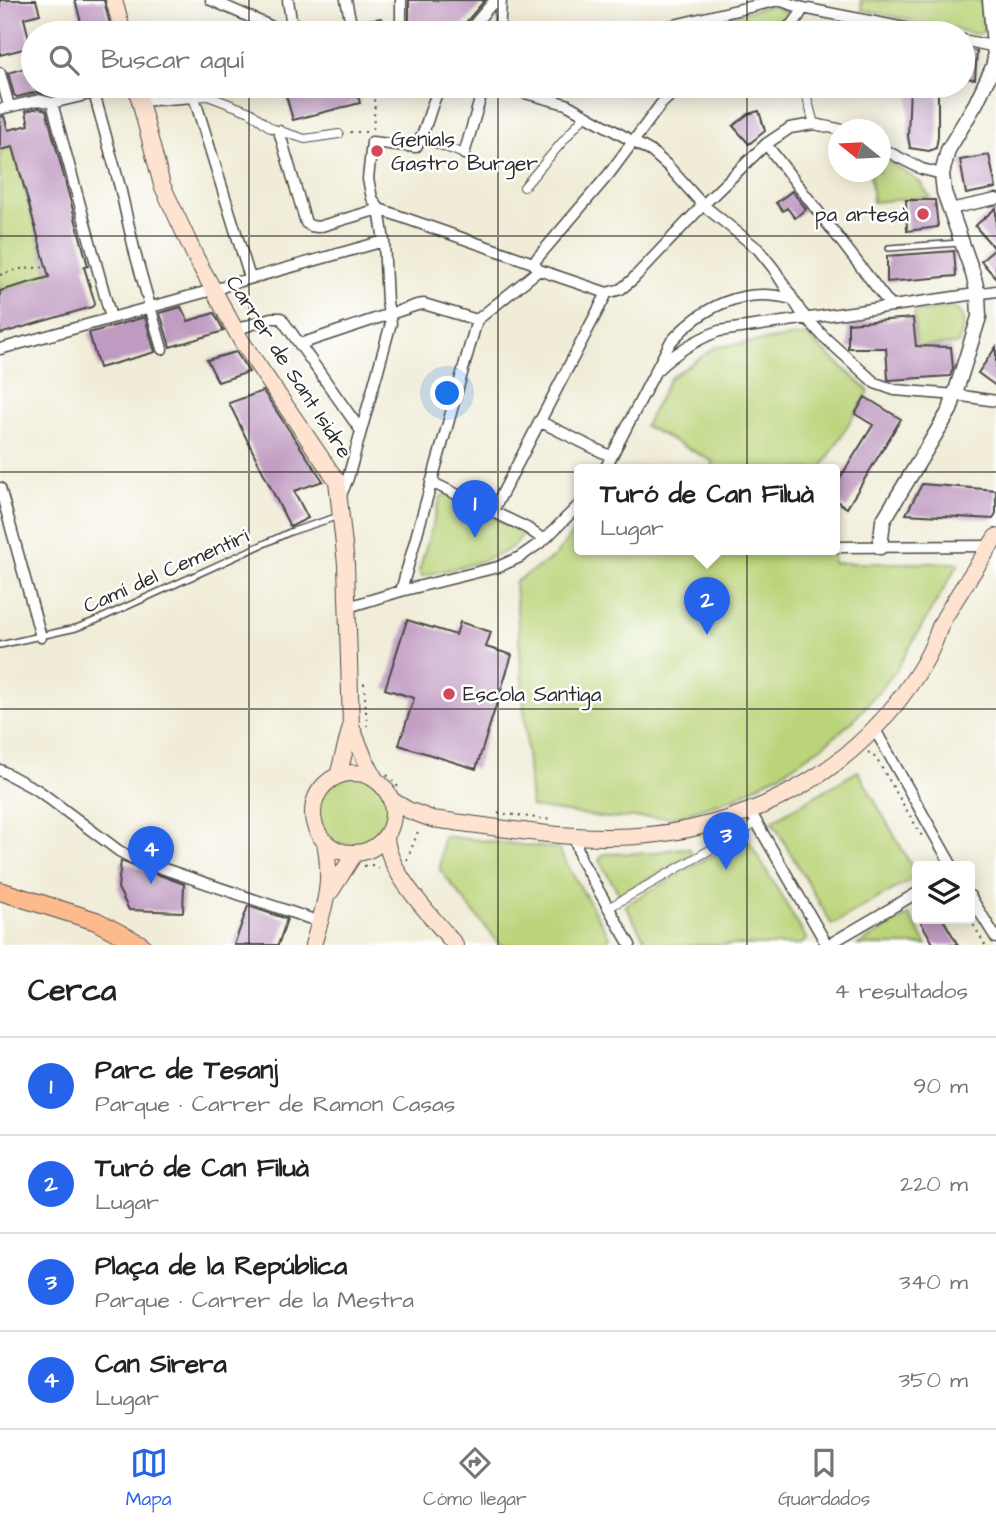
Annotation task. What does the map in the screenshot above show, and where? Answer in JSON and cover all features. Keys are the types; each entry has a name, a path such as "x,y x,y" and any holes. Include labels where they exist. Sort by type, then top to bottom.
{"highway":[{"path":"0,891 96,921 141,945"},
{"path":"0,899 80,927 119,945"}],"main road":[{"path":"114,0 120,21"},
{"name":"Carrer de Sant Isidre","path":"139,98 167,198 221,288 235,330 332,473 340,498 363,755 380,775"},
{"path":"394,868 360,852 336,850 325,842 318,833 313,808 326,782 338,776 360,773 380,775 387,790 399,798 408,810 432,819 574,835 630,837 674,833 753,817 820,774 874,728 911,684 928,656 942,622 993,542"},
{"name":"Carrer de Sant Isidre","path":"338,776 359,725"},
{"path":"399,798 388,833 387,851 394,868 455,945"},
{"path":"328,896 360,852 388,833 412,822 432,819"},
{"path":"313,945 328,896 329,864 325,842"}],"street":[{"path":"211,0 259,21"},
{"path":"288,0 291,21"},
{"path":"346,0 350,21"},
{"path":"401,0 401,21"},
{"path":"477,21 495,0"},
{"path":"500,21 501,0"},
{"path":"691,21 778,0 803,8 869,21"},
{"path":"880,547 883,521 939,430 956,395 979,317 978,294 950,209 942,174 948,150 991,76 995,47 990,0"},
{"path":"796,21 803,8"},
{"path":"487,10 501,15"},
{"path":"975,43 995,47"},
{"path":"0,73 4,108 39,100 52,103 73,98"},
{"path":"95,98 162,349"},
{"path":"194,98 250,278"},
{"path":"213,98 250,112 271,128 305,139 339,134"},
{"path":"340,498 390,331 384,241 379,209 372,198 368,179 372,142 416,147 434,98"},
{"path":"421,138 464,154 481,98"},
{"path":"547,98 586,114 652,152 703,205 758,249 806,318 829,342 881,386 895,390 996,401"},
{"path":"401,591 477,320 536,267 667,98"},
{"path":"807,98 814,124"},
{"path":"52,103 111,318"},
{"path":"524,187 586,114"},
{"path":"279,131 306,223 317,227 379,209 607,293 621,289 632,280 766,144 790,128 814,124 828,127"},
{"path":"766,144 891,306"},
{"path":"891,154 922,169 942,174"},
{"path":"950,209 996,199"},
{"path":"0,349 384,241"},
{"path":"657,370 671,356 695,340 719,331 996,291"},
{"path":"494,511 607,293"},
{"path":"607,464 670,343 684,326 704,311 735,299 776,295 791,299"},
{"path":"300,344 424,304 477,320"},
{"path":"235,330 277,317 285,323 361,431"},
{"path":"539,421 610,456"},
{"path":"431,482 494,511 544,540"},
{"path":"0,488 41,636"},
{"path":"348,607 401,591 498,568 544,540 574,510"},
{"path":"840,547 993,542"},
{"path":"874,728 949,861"},
{"path":"0,769 39,791 132,858 320,922"},
{"path":"608,908 753,817 828,945 912,896"},
{"path":"574,835 581,860 629,945"},
{"path":"975,904 996,938"}],"lane":[{"path":"889,248 962,243"},
{"name":"Camí del Cementiri","path":"0,645 97,620 290,532 341,515"}],"path":[{"path":"339,134 360,130 373,132 374,98"},
{"path":"0,275 19,269 46,267"},
{"path":"359,725 363,674"},
{"path":"858,742 876,758 925,842"},
{"path":"380,775 399,798"},
{"path":"494,813 560,821"},
{"path":"973,924 985,945"}],"green space":[{"path":"861,0 981,0 984,29 981,34 975,34 975,21 915,21 862,10"},
{"path":"771,6 788,12 782,21 722,21 721,17"},
{"path":"13,147 49,277 0,291 0,150"},
{"path":"891,163 920,182 930,197 873,202 871,182 891,182"},
{"path":"953,307 963,319 958,344 916,346 914,313"},
{"path":"806,335 869,391 824,464 713,464 714,462 645,426 670,378 716,347"},
{"path":"447,495 523,533 517,542 494,557 422,576 419,571 441,496"},
{"path":"574,531 574,555 833,555 833,563 959,563 895,672 854,720 824,745 785,771 734,798 674,817 607,818 531,807 515,582 554,557"},
{"path":"858,771 912,867 912,879 832,925 772,821"},
{"path":"353,773 368,776 381,785 390,798 393,813 390,828 381,841 368,850 353,853 338,850 325,841 316,828 313,813 316,798 325,785 338,776"},
{"path":"443,836 558,849 610,938 598,945 500,945 440,870"},
{"path":"746,836 807,940 799,945 648,945 625,905"},
{"path":"690,849 691,854 620,895 599,861 603,854 651,853"},
{"path":"909,915 927,945 858,945"}],"building":[{"path":"0,0 36,0 40,14 21,21 21,50 0,55"},
{"path":"75,0 104,0 109,21 81,21"},
{"path":"409,0 485,0 467,21 409,21"},
{"path":"381,18 381,21 358,21"},
{"path":"21,69 21,96 14,95 8,73"},
{"path":"287,98 359,98 360,103 293,120"},
{"path":"910,98 938,98 936,148 929,151 910,148"},
{"path":"39,108 46,110 88,266 84,267 95,303 92,307 0,334 0,291 49,277 13,147 0,150 0,117 4,116 8,130 29,125 26,111"},
{"path":"759,111 765,131 749,144 733,126 748,114"},
{"path":"989,155 996,188 966,194 960,160"},
{"path":"792,191 806,209 795,218 787,208 783,211 776,203"},
{"path":"906,200 935,200 938,227 907,231"},
{"path":"996,208 996,278 981,261 995,249 975,226"},
{"path":"954,251 956,276 887,282 887,256"},
{"path":"181,307 188,321 214,313 224,331 170,347 160,313"},
{"path":"145,317 155,352 99,368 89,333"},
{"path":"913,318 916,346 951,347 953,368 950,376 890,380 886,348 848,348 848,323"},
{"path":"996,347 996,386 978,373"},
{"path":"236,352 249,372 218,382 207,360"},
{"path":"263,391 323,481 294,491 308,518 290,527 229,403"},
{"path":"865,397 901,419 847,508 840,503 840,478 873,425 855,414"},
{"path":"922,484 996,490 996,513 993,519 906,514"},
{"name":"Escola Santiga","path":"407,620 456,635 460,622 491,632 486,647 512,655 476,769 399,745 414,698 385,689"},
{"path":"121,861 184,884 183,912 129,910 118,888"},
{"path":"248,906 287,919 278,945 234,945"},
{"path":"922,924 946,924 958,945 934,945"}],"place":[{"name":"Genials Gastro Burger","path":"377,151"},
{"name":"pa artesà","path":"923,214"},
{"name":"Parc de Tesanj","path":"475,538"},
{"name":"Turó de Can Filuà","path":"707,635"},
{"name":"Escola Santiga","path":"449,694"},
{"name":"Plaça de la República","path":"726,870"},
{"name":"Can Sirera","path":"151,884"}]}
